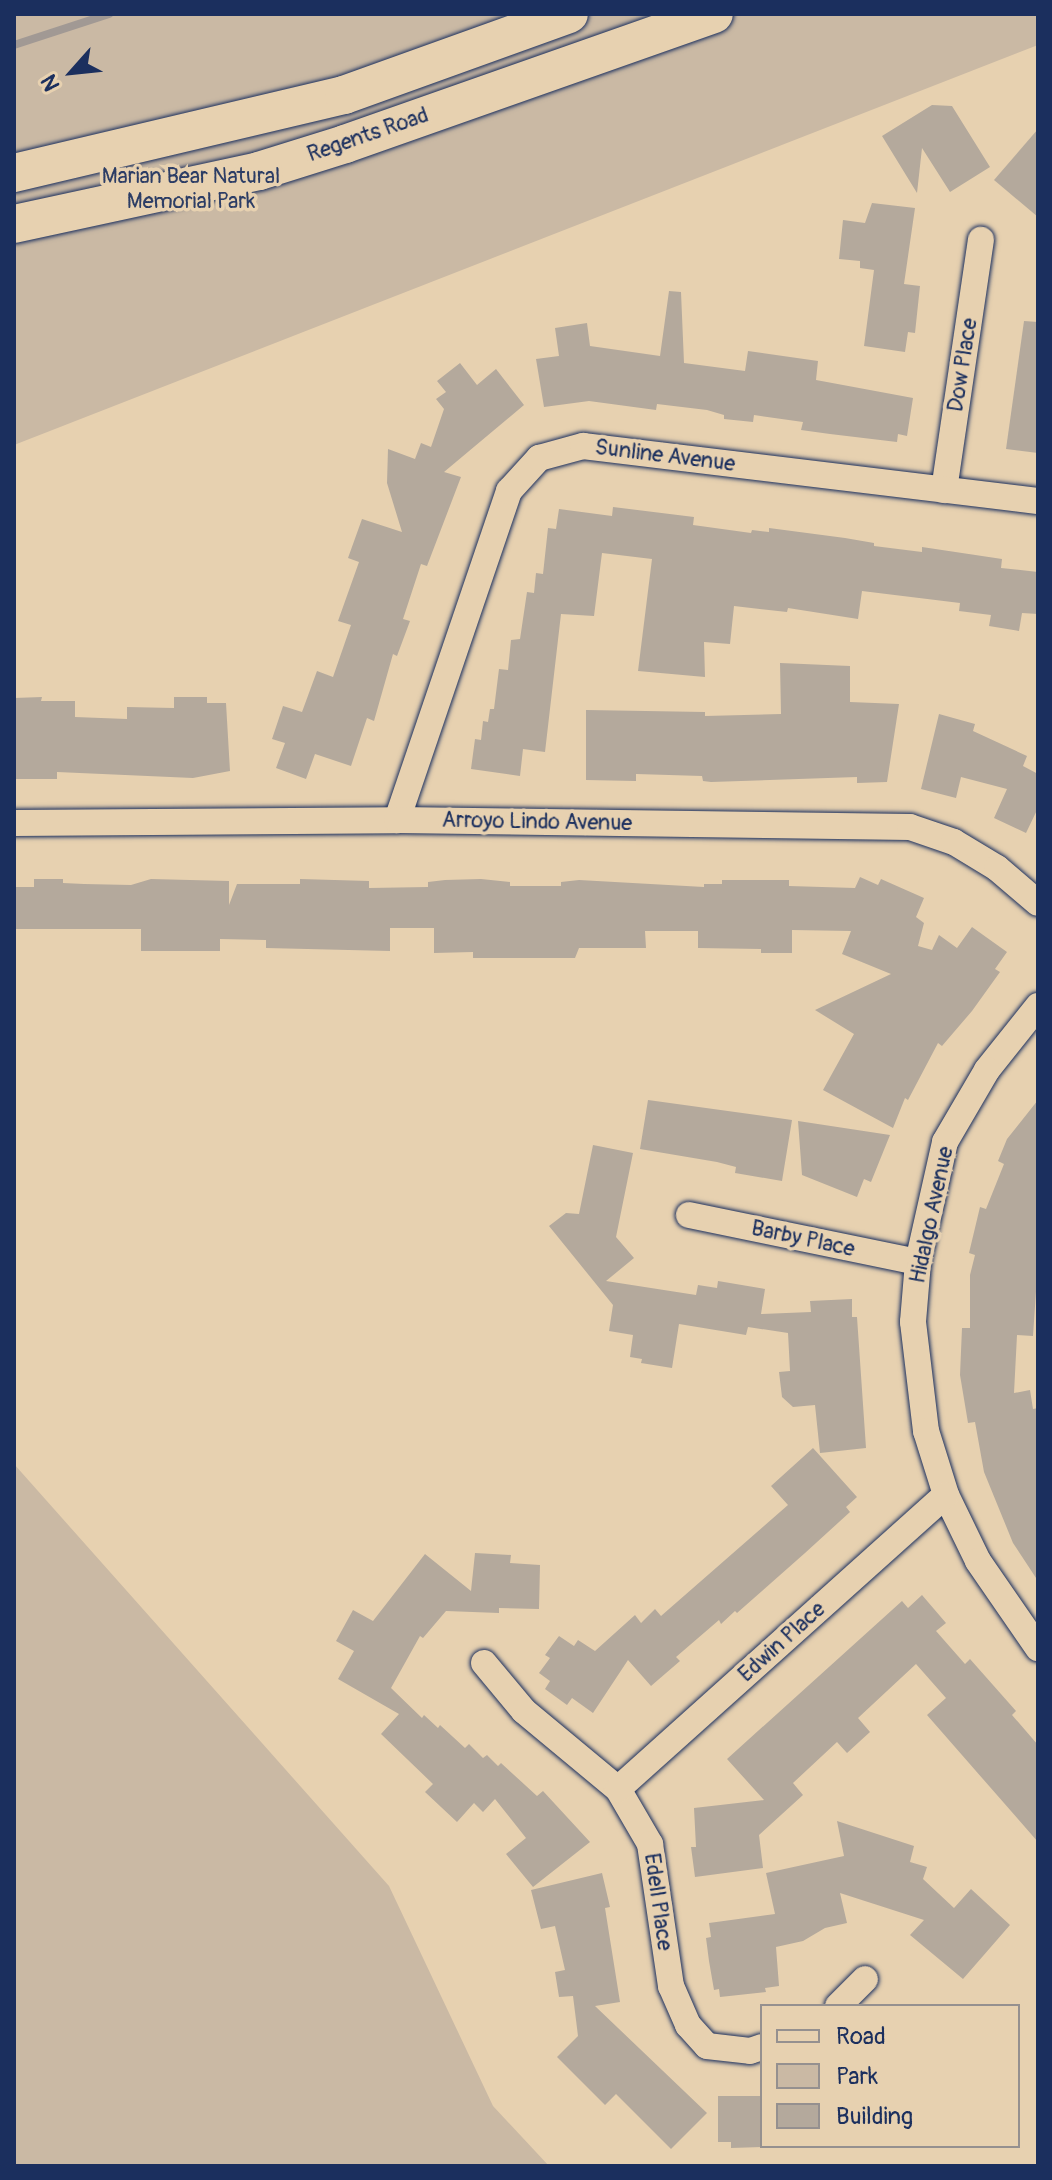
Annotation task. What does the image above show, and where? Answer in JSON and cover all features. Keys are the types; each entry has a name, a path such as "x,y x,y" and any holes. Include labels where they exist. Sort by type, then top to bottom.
{"main road":[{"name":"Regents Road","path":"14,173 344,95 569,14"},
{"name":"Regents Road","path":"14,224 259,171 345,144 714,14"}],"street":[{"name":"Dow Place","path":"944,490 981,240"},
{"name":"Sunline Avenue","path":"397,820 509,491 539,458 583,446 1038,501"},
{"name":"Arroyo Lindo Avenue","path":"14,823 397,820 910,827 954,842 997,868 1038,903"},
{"name":"Hidalgo Avenue","path":"1038,1006 987,1070 945,1142 918,1262 913,1322 926,1431 946,1495 978,1561 1038,1648"},
{"name":"Barby Place","path":"689,1215 918,1262"},
{"name":"Edwin Place","path":"618,1789 946,1495"},
{"name":"Edell Place","path":"484,1663 524,1711 618,1789 650,1844 671,1986 688,2025 707,2046 750,2051 760,2048"},
{"path":"840,2004 865,1979"}],"green space":[{"name":"Marian Bear Natural Memorial Park","path":"14,14 1038,14 1038,45 14,445"},
{"path":"14,1464 389,1886 493,2106 549,2166 14,2166"}],"building":[{"path":"932,105 952,106 990,167 950,192 922,148 917,193 882,136"},
{"path":"1038,129 1038,217 994,180"},
{"path":"872,203 915,208 904,284 920,286 915,333 908,332 905,352 864,346 874,270 860,268 860,261 839,259 843,220 865,223"},
{"path":"669,291 681,292 684,363 745,371 748,351 818,361 816,380 913,398 907,436 898,434 897,442 830,434 801,430 803,422 754,415 753,422 724,419 724,415 707,410 657,404 656,410 589,401 544,407 536,359 559,356 555,328 587,323 590,346 660,356"},
{"path":"1024,321 1038,322 1038,453 1006,449"},
{"path":"460,363 477,385 496,369 524,405 444,472 461,477 427,566 421,564 403,619 410,621 397,656 393,654 374,721 367,718 351,766 315,754 306,779 276,768 285,743 272,739 283,706 302,712 317,671 333,677 351,625 338,621 359,562 348,558 362,519 402,532 387,483 388,449 415,459 421,443 431,447 444,409 436,399 446,392 437,381"},
{"path":"613,507 694,517 693,525 751,533 752,530 769,532 769,528 845,538 874,543 874,546 922,552 922,547 1002,559 1001,568 1038,572 1038,614 1022,613 1019,631 989,626 991,615 959,611 960,603 862,591 858,619 788,608 787,612 734,606 730,644 704,642 705,677 638,671 652,559 602,553 594,616 561,614 545,752 523,749 520,776 471,769 475,739 481,740 483,721 488,722 490,709 494,709 499,669 508,670 511,640 520,639 527,592 534,593 536,573 543,574 548,528 556,529 559,509 612,516"},
{"path":"780,663 850,666 850,702 899,704 887,782 857,783 857,777 711,782 703,781 702,776 636,774 636,781 586,780 586,710 705,712 705,716 781,714"},
{"path":"42,697 41,701 75,701 75,717 127,719 127,707 174,708 174,697 207,697 207,703 226,703 230,771 193,778 57,772 57,779 14,779 14,698"},
{"path":"939,714 975,724 973,731 1027,756 1023,766 1038,774 1038,808 1026,833 994,818 1007,789 961,777 956,798 921,789"},
{"path":"860,877 878,885 881,879 924,898 916,917 924,923 918,946 932,950 939,935 957,948 972,927 1007,952 995,969 1000,972 972,1011 942,1046 938,1043 908,1100 905,1098 893,1128 823,1090 854,1034 815,1010 891,974 842,954 851,931 792,930 792,953 698,948 698,931 645,931 646,948 579,948 575,958 473,958 473,952 434,953 434,928 390,928 390,951 266,948 266,940 220,939 220,951 141,951 141,929 14,929 14,887 34,887 34,879 131,885 151,879 229,881 229,905 237,884 300,884 300,879 369,881 369,888 428,887 428,882 481,879 510,882 510,886 561,886 561,882 579,880 704,887 704,884 722,884 722,880 789,880 789,886 855,888"},
{"path":"648,1100 792,1120 782,1181 735,1173 736,1167 717,1162 640,1149"},
{"path":"1038,1100 1038,1262 1033,1336 1017,1335 1014,1393 1030,1390 1033,1409 1038,1408 1038,1581 1013,1543 984,1472 975,1422 968,1423 960,1375 962,1328 970,1328 970,1275 975,1255 969,1253 980,1207 986,1209 1004,1164 998,1161 1007,1139"},
{"path":"798,1121 890,1135 871,1182 864,1179 857,1197 802,1175"},
{"path":"593,1145 633,1153 616,1237 634,1258 606,1281 696,1295 698,1285 717,1288 718,1281 765,1289 761,1314 811,1312 810,1301 852,1299 852,1317 857,1317 866,1448 820,1453 815,1405 793,1407 782,1397 779,1372 790,1371 788,1333 748,1327 746,1335 679,1324 672,1368 641,1363 642,1359 630,1357 633,1335 609,1331 613,1305 549,1226 566,1213 579,1214"},
{"path":"813,1448 857,1497 846,1507 850,1512 805,1553 737,1613 735,1611 721,1624 719,1620 676,1657 680,1661 651,1686 628,1660 593,1713 572,1698 567,1705 545,1689 550,1681 539,1673 550,1658 545,1655 559,1636 574,1646 578,1640 595,1651 635,1615 641,1623 655,1609 661,1616 788,1505 771,1486"},
{"path":"475,1553 511,1555 510,1563 540,1565 539,1609 499,1608 499,1613 446,1611 423,1638 420,1636 391,1688 422,1718 424,1715 438,1728 440,1725 465,1748 469,1744 483,1758 487,1755 498,1766 501,1763 537,1796 543,1791 590,1842 533,1887 506,1854 526,1838 495,1799 483,1812 474,1803 457,1822 425,1792 433,1784 381,1734 399,1714 338,1679 354,1651 336,1641 353,1610 373,1621 425,1554 471,1591"},
{"path":"922,1595 946,1623 936,1631 965,1664 970,1659 1016,1711 1012,1715 1038,1745 1038,1842 927,1715 946,1698 916,1664 858,1718 870,1732 847,1753 837,1742 793,1783 803,1795 759,1835 763,1868 695,1877 691,1847 696,1847 694,1808 764,1800 727,1759 902,1601 908,1608"},
{"path":"837,1821 914,1846 910,1862 927,1867 923,1879 954,1908 971,1889 1010,1925 963,1979 910,1935 924,1920 840,1893 847,1923 825,1928 803,1941 776,1947 779,1986 765,1988 766,1992 720,1997 719,1989 714,1990 709,1961 706,1938 711,1937 709,1923 775,1914 766,1873 844,1856"},
{"path":"602,1873 610,1907 605,1908 620,2002 595,2006 707,2113 671,2149 616,2094 605,2105 557,2057 578,2036 573,1996 559,1997 555,1972 565,1970 555,1926 541,1929 531,1890"},
{"path":"718,2096 760,2096 760,2147 731,2148 731,2142 718,2142"}],"waterway":[{"path":"14,45 109,14"}]}
